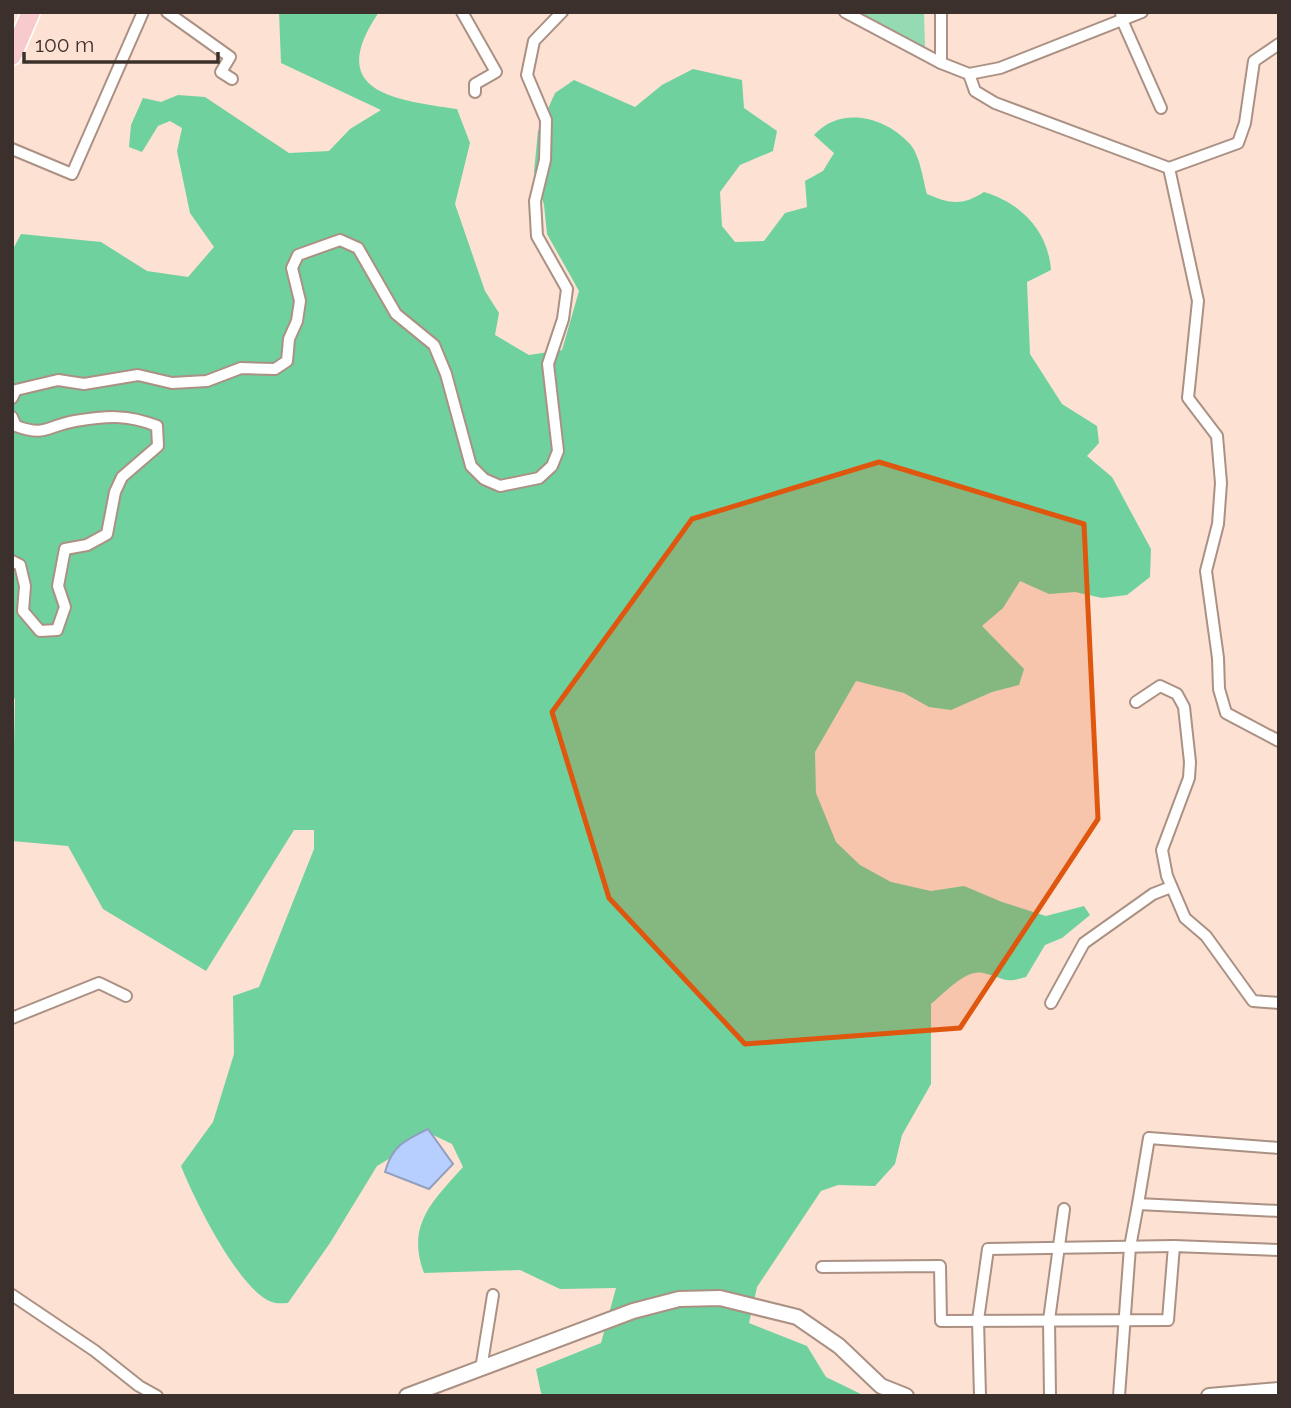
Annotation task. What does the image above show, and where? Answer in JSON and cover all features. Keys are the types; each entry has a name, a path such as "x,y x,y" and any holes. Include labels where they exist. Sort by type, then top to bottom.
{"highway":[{"path":"12,56 17,33 31,12"}],"street":[{"path":"12,149 72,174 143,12"},
{"path":"167,12 230,57 221,72 232,79"},
{"path":"462,12 496,72 475,84 475,92"},
{"path":"12,398 16,390 58,380 84,384 138,376 172,383 206,382 241,368 275,369 286,361 289,339 298,321 300,301 292,268 298,255 340,240 358,248 396,314 434,345 446,374 471,466 484,479 500,486 539,478 552,467 558,451 548,363 563,319 567,289 537,236 536,201 545,160 546,120 527,75 534,41 562,12"},
{"path":"845,12 969,75 1000,68 1121,16 1142,12"},
{"path":"941,63 942,12"},
{"path":"1121,16 1161,108"},
{"path":"969,75 975,92 995,103 1169,168 1238,143 1245,122 1254,61 1279,44"},
{"path":"1169,168 1198,301 1188,398 1217,436 1221,483 1218,524 1206,571 1218,657 1219,689 1226,713 1279,741"},
{"path":"12,417 16,426 36,433 73,421 132,416 157,426 158,446 122,477 115,492 107,534 87,545 65,550 58,586 65,607 57,629 40,631 23,611 25,586 20,565 12,561"},
{"path":"1136,702 1160,686 1168,687 1177,694 1184,707 1189,778 1162,850 1171,887 1185,918 1206,936 1253,1002 1279,1003"},
{"path":"1051,1003 1084,943 1153,894 1171,887"},
{"path":"12,1018 99,983 126,996"},
{"path":"1119,1396 1130,1247 1149,1138 1279,1148"},
{"path":"1138,1204 1279,1211"},
{"path":"1050,1396 1049,1320 1064,1209"},
{"path":"822,1266 940,1266 942,1321 1168,1320 1174,1246"},
{"path":"980,1396 978,1320 988,1249 1174,1246 1279,1250"},
{"path":"12,1295 95,1351 139,1387 157,1396"},
{"path":"481,1369 494,1295"},
{"path":"407,1396 633,1311 679,1299 720,1298 797,1317 839,1346 881,1386 906,1396"},
{"path":"1209,1396 1279,1390"}],"highlighted area":[{"path":"879,462 1084,524 1098,819 960,1028 745,1044 609,898 552,712 692,519"}],"green space":[{"path":"279,12 379,12 364,39 359,60 363,75 374,87 390,95 457,109 470,143 455,204 485,291 499,313 495,335 529,355 562,350 579,291 547,234 544,205 534,172 538,131 555,93 574,80 635,107 662,85 693,69 742,80 744,108 777,131 773,151 740,165 720,192 722,226 735,242 764,241 785,213 807,207 805,181 823,171 834,153 814,135 836,120 862,118 887,126 909,143 918,160 927,194 956,202 969,200 984,192 997,197 1021,211 1038,231 1044,243 1051,270 1027,282 1030,354 1062,404 1097,426 1099,443 1087,456 1112,477 1151,549 1150,577 1127,595 1102,598 1075,592 1049,594 1020,581 1003,608 982,626 1024,669 1019,685 992,692 951,710 929,707 904,693 856,681 815,752 816,793 836,842 860,865 891,882 931,891 964,886 1046,916 1084,906 1090,915 1062,938 1045,945 1026,977 1008,980 976,973 962,978 931,1004 931,1084 902,1135 895,1164 875,1186 838,1185 821,1191 757,1287 749,1323 807,1346 826,1377 865,1396 545,1396 541,1393 536,1369 601,1343 616,1288 560,1289 520,1270 424,1273 419,1256 420,1228 432,1203 463,1167 452,1144 431,1134 377,1166 330,1243 288,1303 274,1303 259,1295 232,1263 219,1242 181,1166 213,1122 234,1054 233,996 259,987 314,849 314,830 294,830 206,971 103,909 68,846 12,841 15,699 12,697 12,251 21,234 101,242 147,271 188,277 214,247 190,213 177,151 182,128 170,121 158,126 142,152 129,147 131,125 143,98 161,102 178,95 205,97 289,153 329,151 350,129 381,110 281,63"},
{"path":"854,12 924,12 925,46 923,49"}],"water":[{"path":"428,1129 453,1164 429,1189 385,1172 391,1156 400,1145"}]}
